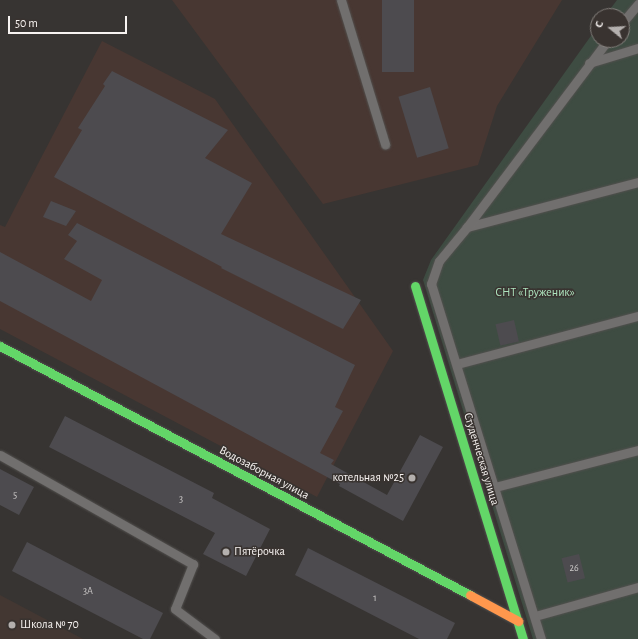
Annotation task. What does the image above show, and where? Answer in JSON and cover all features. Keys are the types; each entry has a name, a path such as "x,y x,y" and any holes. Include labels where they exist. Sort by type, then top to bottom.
{"street":[{"name":"Студенческая улица","path":"415,286 524,639"},
{"name":"Водозаборная улица","path":"0,346 518,621"}],"lane":[{"path":"341,0 385,144"},
{"path":"630,14 638,4"},
{"path":"541,639 496,487 432,284 439,261 601,48"},
{"path":"589,63 638,48"},
{"path":"467,226 638,182"},
{"path":"457,364 638,316"},
{"path":"496,487 638,450"},
{"path":"0,456 193,564 175,609 215,639"},
{"path":"535,616 638,587"}],"shaded area":[{"path":"172,0 562,0 497,106 478,165 323,204"},
{"path":"102,41 215,99 393,351 317,497 0,329 0,225 5,227"},
{"path":"0,595 83,639 0,639"}],"green space":[{"name":"СНТ «Труженик»","path":"617,0 638,0 638,639 533,639 423,280 431,260 590,37 590,48 630,48 630,8 611,8"}],"building":[{"path":"382,0 414,0 414,72 382,72"},
{"path":"112,71 228,130 205,158 252,183 221,234 361,300 343,329 221,268 222,267 54,177 82,130 78,128 105,86 103,84"},
{"path":"430,87 449,148 417,158 398,97"},
{"path":"51,201 76,211 66,226 43,217"},
{"path":"77,223 355,365 335,407 343,411 320,453 334,460 331,464 387,495 420,435 443,447 403,521 339,486 340,484 0,301 0,252 91,301 102,280 64,259 77,241 68,235"},
{"path":"514,320 519,341 500,346 495,324"},
{"path":"65,416 214,493 212,498 270,529 246,576 203,554 215,533 49,447"},
{"path":"0,469 34,487 19,515 0,505"},
{"path":"27,542 163,613 150,639 143,639 12,571"},
{"path":"308,548 455,623 447,639 419,639 295,575"},
{"path":"579,554 585,578 568,583 562,558"}],"traffic: fast":[{"path":"415,286 523,639"},
{"path":"0,346 470,595"}],"traffic: slow":[{"path":"470,595 518,621"}],"place":[{"name":"котельная №25","path":"412,478"},
{"name":"Пятёрочка","path":"226,552"},
{"name":"Школа № 70","path":"12,625"}]}
